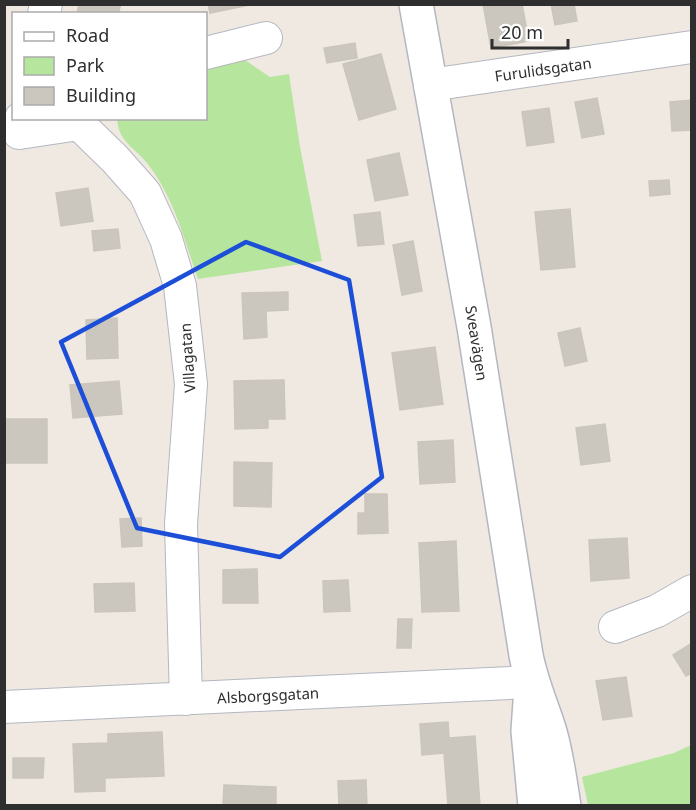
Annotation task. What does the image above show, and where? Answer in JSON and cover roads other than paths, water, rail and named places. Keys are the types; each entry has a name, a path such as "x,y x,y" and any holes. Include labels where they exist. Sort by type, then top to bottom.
{"main road":[{"name":"Sveavägen","path":"416,4 474,327 531,682 549,729 564,806"},
{"name":"Sveavägen","path":"531,682 528,731 535,806"}],"street":[{"path":"207,53 266,38"},
{"name":"Furulidsgatan","path":"430,85 692,47"},
{"name":"Villagatan","path":"15,129 82,121 145,192 166,240 180,286 191,384 181,524 186,699"},
{"path":"615,627 657,611 692,591"},
{"name":"Alsborgsgatan","path":"4,706 531,682"}]}
